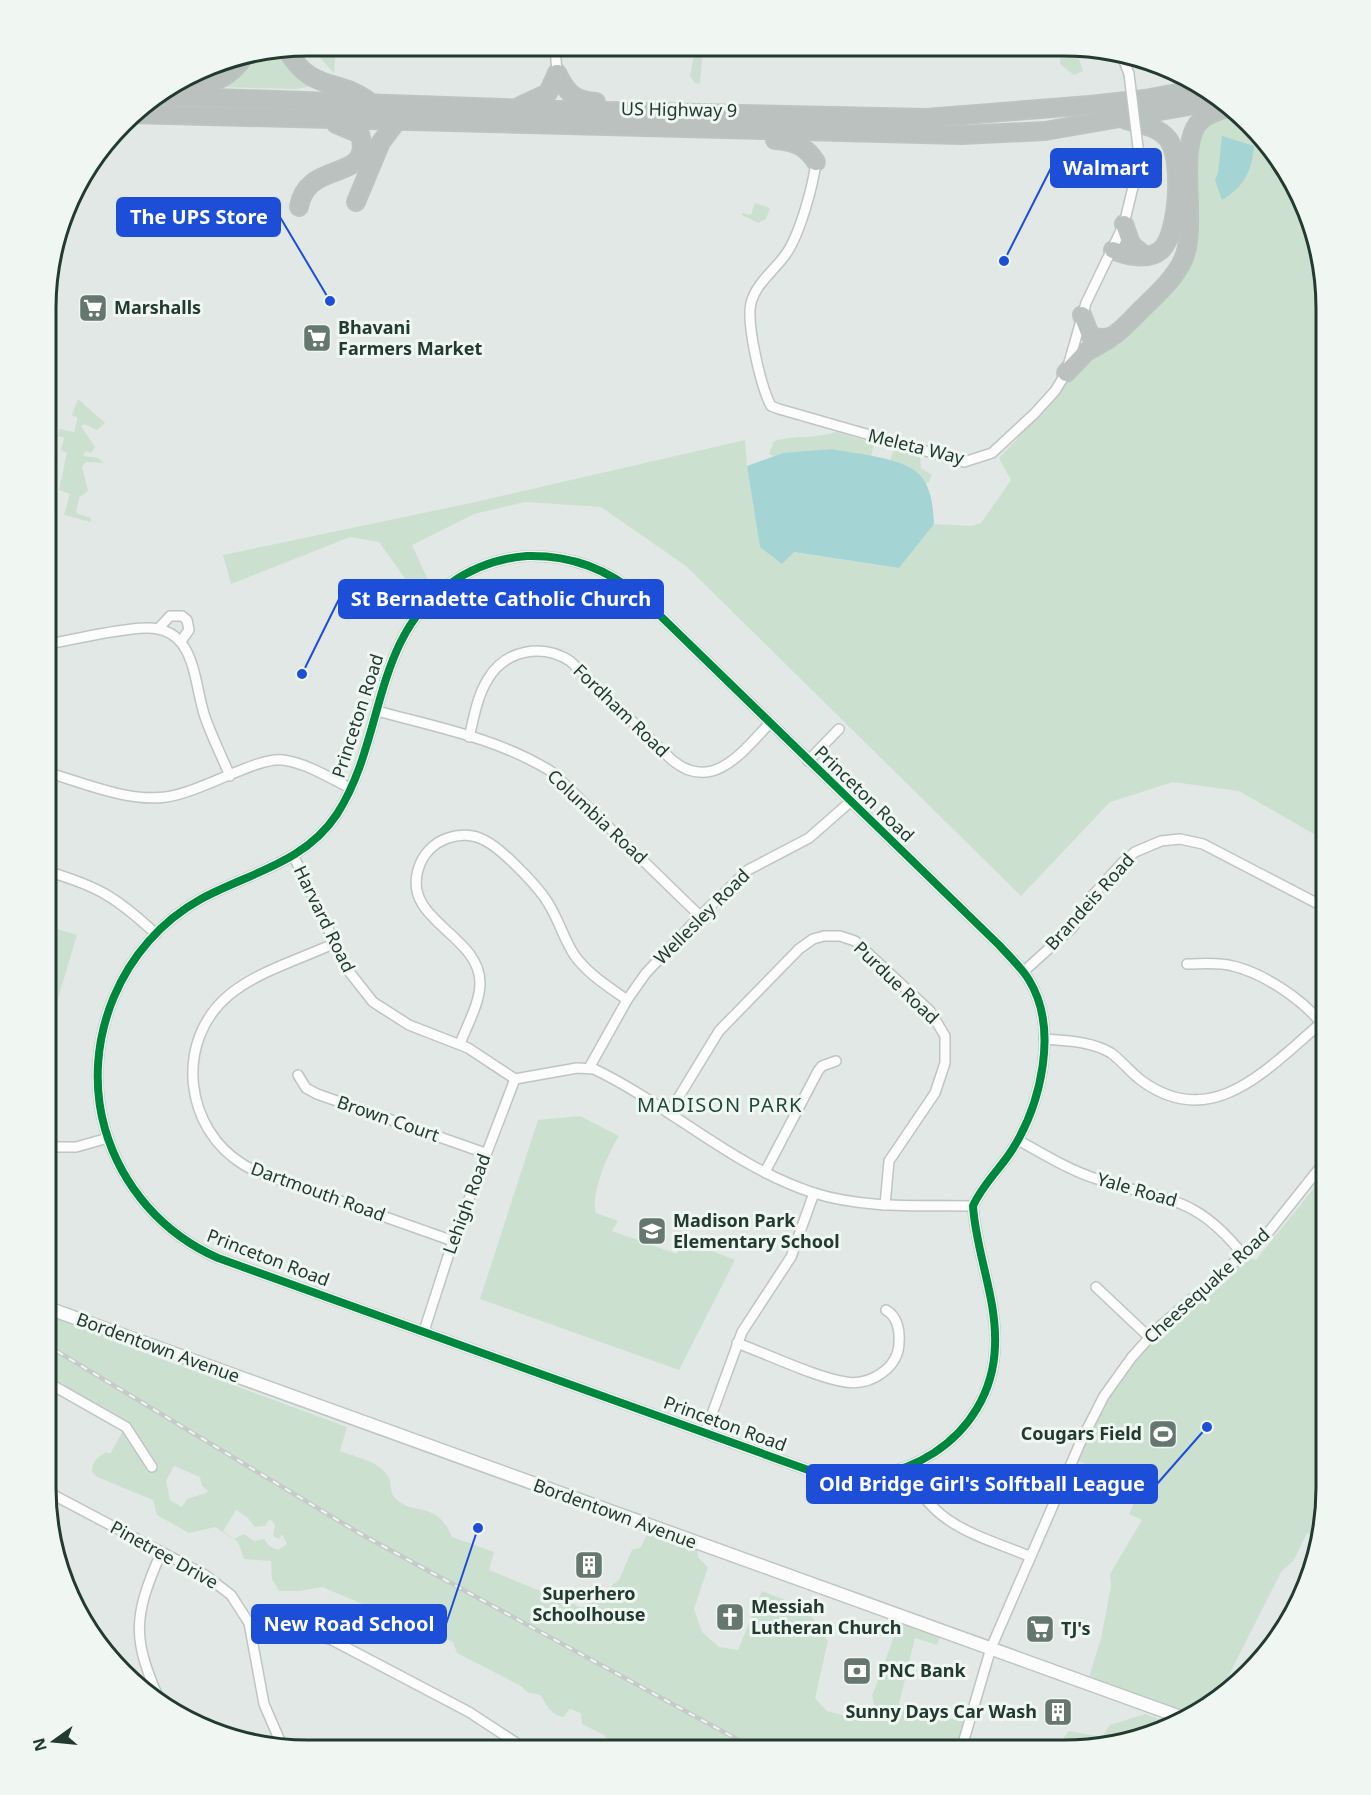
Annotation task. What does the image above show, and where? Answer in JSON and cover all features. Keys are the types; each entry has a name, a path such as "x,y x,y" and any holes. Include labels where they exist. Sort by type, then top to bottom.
{"highway":[{"path":"290,56 307,74 326,85 360,95 373,104"},
{"path":"178,91 223,78 233,72 238,65"},
{"path":"516,108 548,93 557,73"},
{"path":"557,73 570,95 581,101 617,103 667,113"},
{"name":"US Highway 9","path":"170,96 667,113 926,118 1090,105 1146,99 1192,90"},
{"name":"US Highway 9","path":"146,114 962,135 1045,131 1210,102"},
{"path":"1066,373 1086,352 1115,336 1173,275 1183,261 1186,250 1191,146 1195,128 1212,112 1219,110"},
{"path":"299,207 301,194 309,185 321,176 357,163 363,151 360,134 318,118"},
{"path":"1113,250 1130,256 1145,256 1160,251 1169,237 1176,200 1176,159 1171,144 1162,134 1123,119"},
{"path":"356,202 381,142 397,121"},
{"path":"682,129 711,138 789,141 808,149 816,162"},
{"path":"816,162 828,138 883,134"},
{"path":"1124,224 1131,244 1145,256"},
{"path":"1082,315 1090,335 1099,339 1109,339"}],"street":[{"path":"556,56 557,73"},
{"name":"Meleta Way","path":"816,162 814,181 787,253 759,285 751,303 750,321 761,379 771,406 964,462 992,453 1048,399 1066,373 1082,315 1124,224 1134,183 1138,147 1129,74 1125,63"},
{"name":"Princeton Road","path":"537,556 562,557 584,563 617,578 641,597 1023,972 1040,1007 1044,1039 1033,1103 1018,1140 973,1206 995,1330 991,1374 980,1400 958,1433 936,1452 908,1468 868,1478 830,1475 800,1467 231,1263 194,1246 162,1223 144,1203 124,1175 108,1138 99,1092 102,1036 110,1007 122,978 156,934 177,915 201,899 294,857 328,826 359,770 376,711 398,646 409,624 428,601 455,580 482,566 507,559 537,556"},
{"path":"158,629 168,618 182,616 187,620 189,630 181,641"},
{"path":"56,643 138,629 158,629 170,633 181,641 191,659 206,720 230,776"},
{"name":"Fordham Road","path":"469,736 480,695 491,673 513,656 533,651 554,653 570,661 672,760 689,770 709,772 727,765 770,723"},
{"name":"Columbia Road","path":"376,711 469,736 528,757 552,772 699,916"},
{"path":"808,761 839,729"},
{"path":"56,775 127,794 155,797 188,792 261,763 282,760 300,765 350,788"},
{"name":"Wellesley Road","path":"589,1068 627,1000 655,963 699,916 748,870 808,838 850,802"},
{"path":"460,1044 478,999 480,983 477,968 467,950 424,907 416,885 417,871 424,856 438,843 451,837 479,838 495,847 545,898 581,962 593,975 627,1000"},
{"name":"Brandeis Road","path":"1023,972 1073,927 1093,895 1124,862 1141,849 1167,840 1180,839 1203,844 1316,903"},
{"name":"Harvard Road","path":"294,857 353,978 379,1007 409,1025 460,1044 515,1079"},
{"path":"56,874 82,881 105,892 156,934"},
{"name":"Purdue Road","path":"669,1113 719,1031 799,949 813,939 824,936 850,938 864,947 930,1011 940,1023 946,1042 945,1064 935,1093 889,1161 885,1205"},
{"name":"Dartmouth Road","path":"335,943 249,982 231,994 214,1011 199,1037 193,1066 194,1095 201,1117 218,1143 247,1167 453,1241"},
{"path":"1187,964 1217,964 1241,968 1298,998 1316,1015"},
{"path":"1044,1039 1089,1043 1110,1053 1141,1080 1162,1094 1181,1100 1197,1100 1231,1094 1247,1084 1316,1027"},
{"path":"765,1172 818,1071 822,1066 836,1061"},
{"path":"515,1079 589,1068 669,1113 765,1172 814,1193 846,1201 885,1205 973,1206"},
{"name":"Brown Court","path":"298,1075 306,1088 316,1094 485,1154"},
{"name":"Lehigh Road","path":"424,1331 453,1241 515,1079"},
{"path":"56,1147 76,1147 108,1138"},
{"name":"Yale Road","path":"1018,1140 1088,1176 1176,1201 1197,1210 1221,1227 1245,1256"},
{"name":"Cheesequake Road","path":"964,1740 991,1648 1029,1557 1100,1403 1149,1337 1169,1317 1245,1256 1267,1234 1316,1173"},
{"path":"705,1432 737,1343 750,1316 796,1248 814,1193"},
{"path":"1096,1287 1149,1337"},
{"path":"737,1343 840,1381 862,1382 885,1370 897,1352 898,1329 895,1318 886,1310"},
{"name":"Bordentown Avenue","path":"56,1311 1174,1715"},
{"path":"56,1387 126,1427 152,1467"},
{"path":"908,1468 921,1497 940,1516 1029,1557"},
{"name":"Pinetree Drive","path":"56,1496 218,1584 231,1594 249,1623 264,1704 278,1737"},
{"path":"154,1687 141,1656 138,1623 146,1588 161,1553"},
{"path":"249,1623 300,1630 332,1640 469,1712 511,1740"}],"green space":[{"path":"318,56 335,56 334,73"},
{"path":"694,56 702,56 700,84 695,83 690,76"},
{"path":"1060,56 1078,56 1083,71 1074,75 1060,64"},
{"path":"283,57 288,67 312,86 296,89 215,87 241,64"},
{"path":"227,69 219,76 195,81"},
{"path":"1230,118 1253,141 1273,167 1290,196 1311,258 1316,308 1316,835 1239,791 1173,782 1110,802 1021,896 686,566 601,507 525,502 474,514 412,545 432,589 420,599 379,542 350,537 231,584 223,555 471,503 745,440 760,547 898,568 934,524 972,526 981,523 1011,480 999,458 1056,398 1087,352 1187,266 1195,143 1212,120"},
{"path":"755,203 770,208 766,219 758,223 742,215 742,213 751,215"},
{"path":"78,399 105,423 97,430 84,424 81,426 95,447 91,453 85,451 83,456 98,458 104,463 86,462 82,466 88,491 79,497 76,513 91,518 91,522 64,515 70,494 59,490 67,453 61,450 64,438 58,436 59,429 74,432 78,418 72,415"},
{"path":"836,432 874,443 871,457 832,449 774,456 769,454 774,441"},
{"path":"894,449 920,457 921,468 932,475 929,482 925,484 920,475 890,461"},
{"path":"56,929 77,935 56,1005"},
{"name":"Madison Park Elementary School","path":"580,1116 619,1136 601,1174 595,1205 596,1213 618,1221 612,1231 677,1254 682,1239 735,1260 679,1370 480,1299 538,1120"},
{"path":"1316,1185 1316,1488 1311,1534 1307,1533 1294,1560 1281,1572 1227,1679 1204,1697 1174,1715 1087,1683 1101,1639 1111,1586 1110,1574 1142,1520 1129,1514 1141,1486 1073,1459 1081,1441 1140,1347 1244,1256 1256,1260"},
{"path":"56,1311 111,1331 110,1340 347,1427 340,1451 380,1467 389,1478 396,1499 411,1507 433,1513 446,1525 452,1537 494,1552 489,1570 582,1608 619,1580 632,1550 641,1547 651,1526 696,1542 698,1557 708,1567 694,1609 702,1632 719,1647 738,1650 762,1591 806,1608 828,1641 815,1698 827,1711 863,1721 876,1713 872,1696 902,1615 943,1629 937,1645 915,1638 899,1704 927,1714 968,1722 964,1740 608,1740 604,1735 582,1724 581,1713 570,1709 563,1717 554,1714 540,1695 527,1692 521,1686 457,1653 453,1642 322,1587 299,1591 279,1591 272,1579 271,1561 244,1559 238,1542 215,1527 189,1533 157,1515 153,1500 97,1477 92,1472 94,1462 106,1452 110,1454 125,1427 56,1387","holes":["174,1466 200,1477 202,1486 208,1491 206,1493 187,1499 182,1507 170,1500 166,1481","236,1510 247,1517 255,1527 265,1526 270,1519 275,1525 273,1536 279,1539 282,1534 287,1544 278,1550 269,1546 264,1539 254,1541 244,1534 234,1539 223,1531"]},
{"path":"1145,1714 1161,1720 1129,1731 1103,1736 1110,1725"},
{"path":"1069,1731 1100,1737 1062,1740"}],"water":[{"path":"1222,136 1254,146 1246,178 1236,190 1222,200 1215,180 1218,173"},
{"path":"832,449 891,460 912,469 924,480 931,498 934,524 899,568 794,552 782,564 760,547 747,466 783,453"}],"railway":[{"path":"56,1351 359,1533 738,1740"}],"cycle path":[{"path":"527,556 559,558 602,571 641,597 999,945 1026,975 1038,999 1043,1021 1044,1043 1043,1066 1038,1089 1031,1111 1012,1150 981,1191 973,1206 995,1328 990,1379 977,1408 958,1433 934,1453 906,1467 876,1475 843,1477 811,1471 218,1258 180,1236 147,1206 122,1170 112,1150 105,1129 99,1096 98,1062 103,1029 114,997 129,968 149,941 173,918 201,899 293,856 324,831 337,814 352,785 393,660 407,631 425,605 451,583 469,572 497,561 527,556"}],"place":[{"name":"Walmart","path":"1004,261"},
{"name":"The UPS Store","path":"330,301"},
{"name":"Marshalls","path":"93,308"},
{"name":"Bhavani Farmers Market","path":"317,338"},
{"name":"St Bernadette Catholic Church","path":"302,674"},
{"name":"Madison Park Elementary School","path":"652,1231"},
{"name":"Old Bridge Girl's Solftball League","path":"1207,1427"},
{"name":"Cougars Field","path":"1163,1434"},
{"name":"New Road School","path":"478,1528"},
{"name":"Superhero Schoolhouse","path":"589,1565"},
{"name":"Messiah Lutheran Church","path":"730,1617"},
{"name":"TJ's","path":"1040,1629"},
{"name":"PNC Bank","path":"857,1671"},
{"name":"Sunny Days Car Wash","path":"1058,1712"}],"district":[{"name":"MADISON PARK","path":"720,1105"}]}
